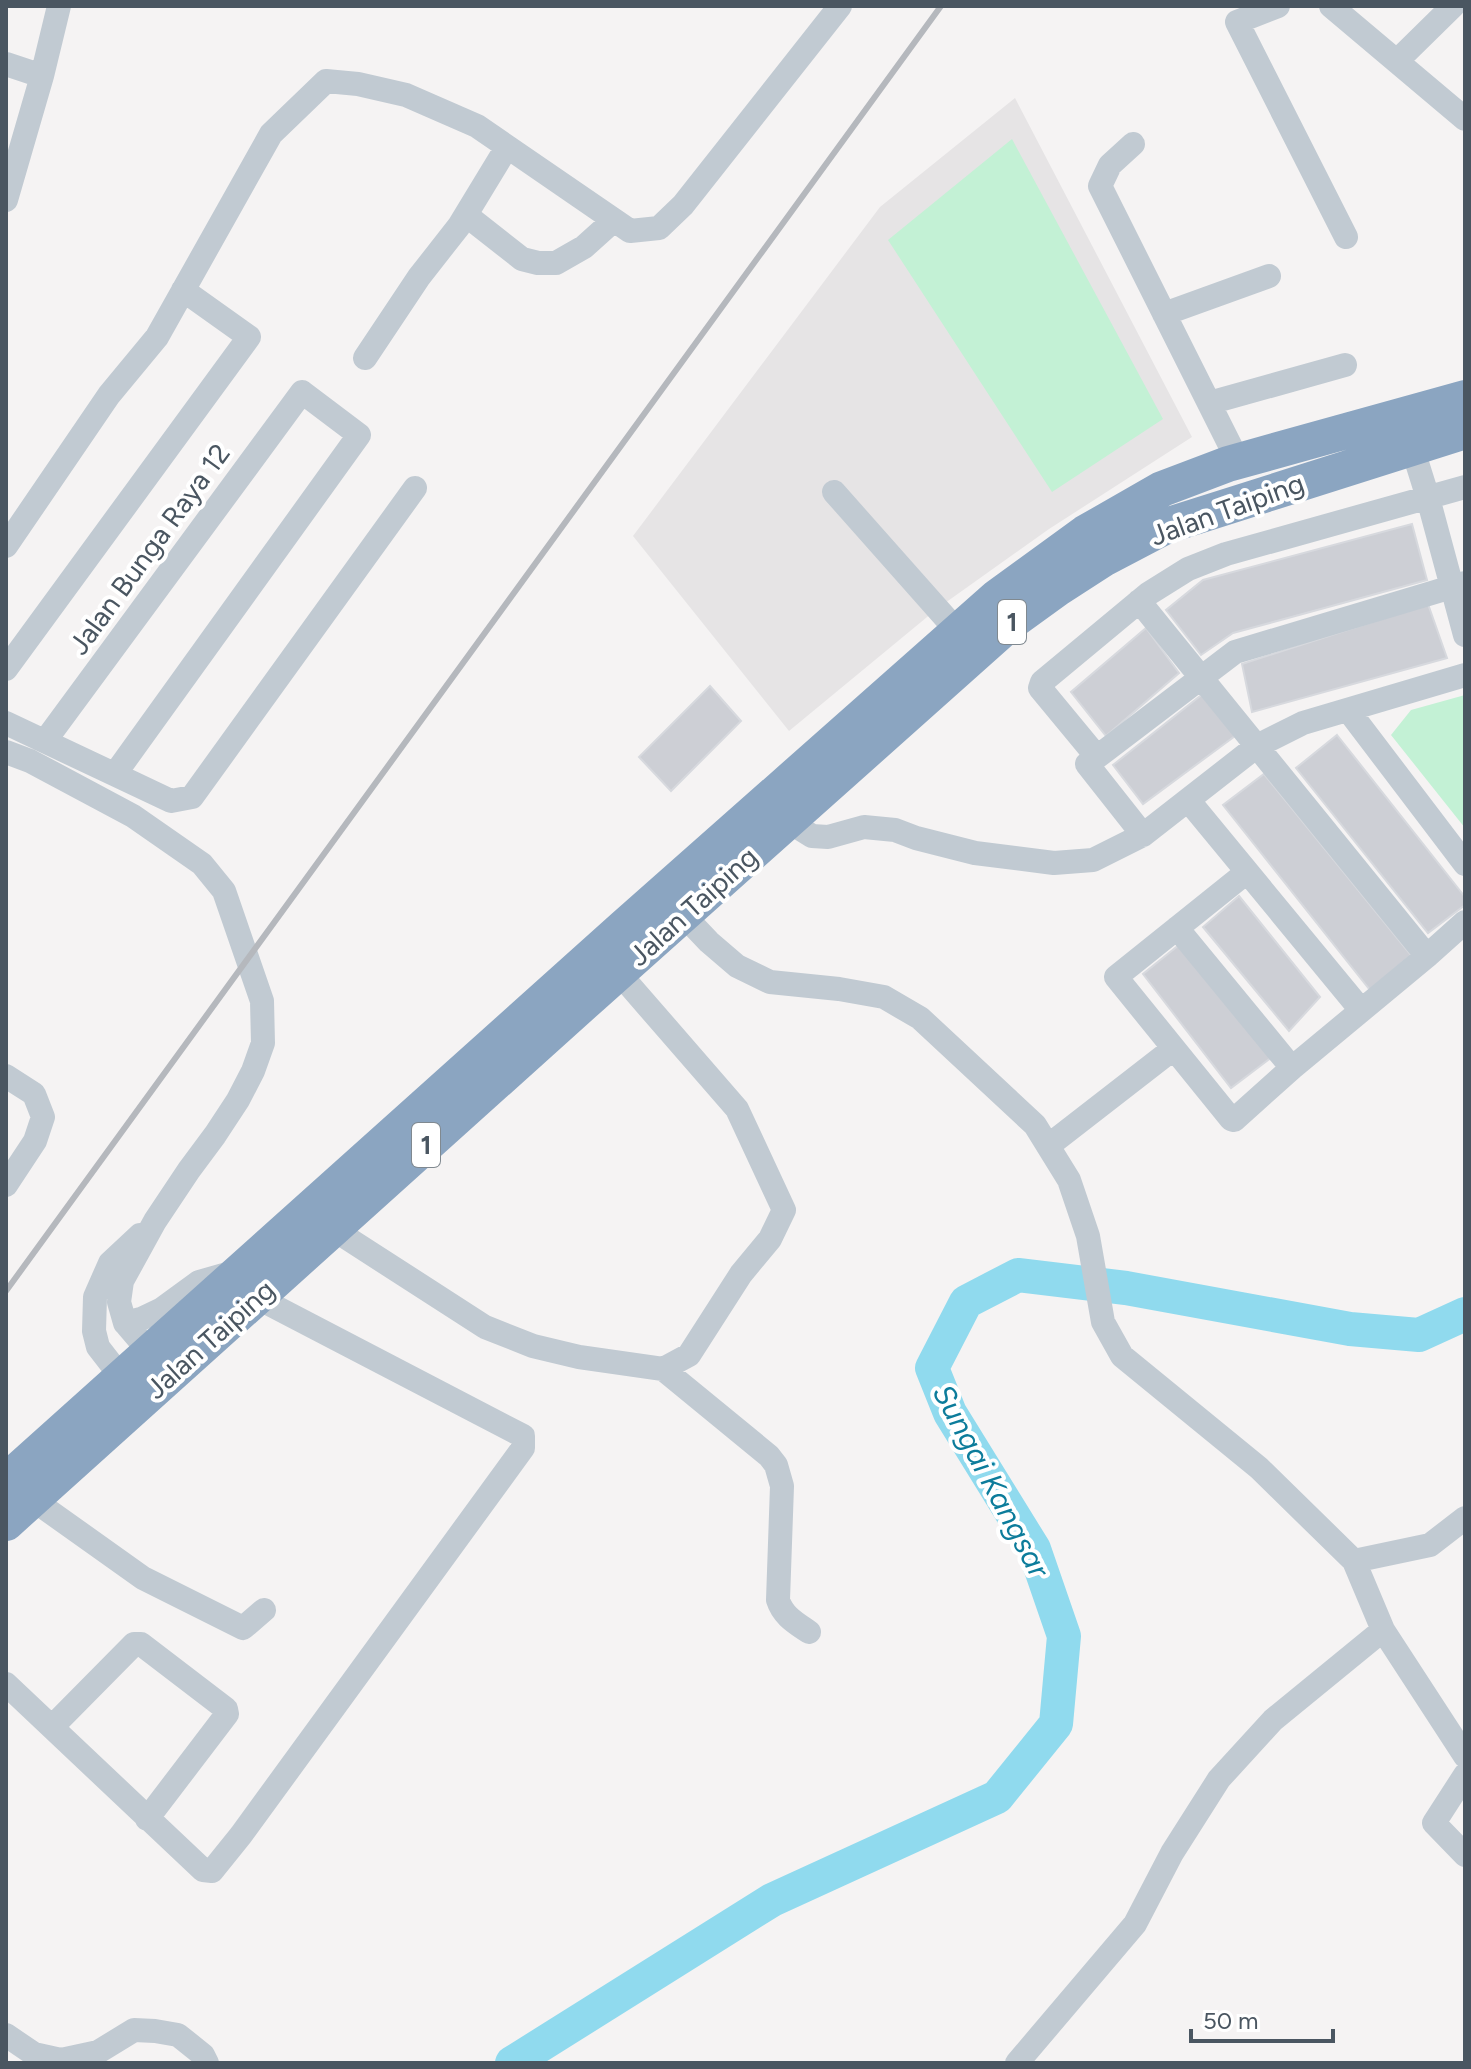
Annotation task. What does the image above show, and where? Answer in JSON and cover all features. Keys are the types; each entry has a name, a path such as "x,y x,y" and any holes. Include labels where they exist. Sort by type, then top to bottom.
{"highway":[{"name":"Jalan Taiping","path":"15,1501 249,1283 968,642 1010,623 1105,558 1166,526 1407,432 1465,398"},
{"name":"Jalan Taiping","path":"249,1283 333,1229 618,972 673,904 788,821 968,642 997,597 1085,533 1162,489 1238,461 1407,432 1465,431"}],"street":[{"path":"6,200 59,6"},
{"path":"6,546 109,395 157,337 271,134 326,81 358,84 406,95 477,126 630,231 659,228 683,205 840,6"},
{"path":"1278,6 1237,22 1346,237"},
{"path":"1331,6 1465,119"},
{"path":"1397,61 1453,6"},
{"path":"6,64 42,76"},
{"path":"1133,144 1110,165 1100,186 1238,461"},
{"path":"365,358 419,277 466,215 507,147"},
{"path":"466,215 522,259 538,263 556,263 584,247 614,220"},
{"path":"1164,314 1269,276"},
{"path":"6,669 249,337 183,290"},
{"path":"1209,403 1345,365"},
{"name":"Jalan Bunga Raya 12","path":"45,741 302,392 359,435 115,774"},
{"path":"1407,432 1458,585 1465,635"},
{"path":"1097,757 1040,688 1046,677 1139,601 1188,569 1226,554 1465,487"},
{"path":"6,723 171,801 192,797 415,488"},
{"path":"834,492 968,642"},
{"path":"1143,835 1087,764 1235,652 1458,585"},
{"path":"1139,601 1427,956"},
{"path":"788,821 812,836 828,837 864,827 895,830 975,853 1054,863 1093,860 1143,835 1257,746 1303,723 1465,675"},
{"path":"1348,710 1465,864"},
{"path":"6,752 30,761 133,816 202,864 224,891 262,1001 263,1043 253,1071 238,1100 155,1221 122,1281 119,1302 125,1323 160,1364"},
{"path":"1188,800 1361,1010"},
{"path":"1247,872 1116,977 1234,1120 1465,922"},
{"path":"673,904 737,966 770,982 884,997 920,1018 1035,1125 1069,1180 1088,1236 1103,1322 1122,1356 1259,1468 1354,1561 1383,1630 1465,1756"},
{"path":"1177,928 1292,1068"},
{"path":"618,972 737,1109 784,1210 770,1239 741,1274 689,1355 663,1369"},
{"path":"1048,1146 1173,1049"},
{"path":"6,1076 34,1094 43,1117 35,1141 6,1185"},
{"path":"132,1389 98,1347 94,1331 95,1297 110,1263 155,1221"},
{"path":"333,1229 485,1327 533,1346 579,1357 663,1369 769,1456 776,1465 782,1486 778,1600 788,1617 809,1632"},
{"path":"6,1684 203,1870 212,1871 523,1448 523,1436 249,1283 199,1282 162,1309 125,1323"},
{"path":"15,1501 143,1578 243,1628 264,1610"},
{"path":"1354,1561 1430,1545 1465,1518"},
{"path":"1017,2063 1135,1924 1172,1853 1219,1779 1273,1720 1383,1630"},
{"path":"52,1727 134,1644 141,1644 226,1709 227,1714 147,1819"},
{"path":"1465,1775 1434,1823 1465,1855"},
{"path":"6,2035 34,2054 61,2060 98,2052 134,2030 155,2031 178,2035 203,2055 207,2063"}],"shaded area":[{"path":"1015,98 1192,437 1049,529 938,608 789,731 633,536 880,207"}],"green space":[{"path":"1012,139 1163,419 1052,492 888,240"},
{"path":"1465,695 1465,828 1391,735 1411,710"}],"building":[{"path":"1412,524 1427,580 1233,633 1201,655 1166,610 1203,580"},
{"path":"1428,604 1447,658 1252,712 1242,664"},
{"path":"1146,628 1179,673 1106,736 1071,692"},
{"path":"710,686 741,721 671,791 639,757"},
{"path":"1204,693 1235,736 1143,804 1113,765"},
{"path":"1337,735 1465,897 1465,905 1428,933 1296,768"},
{"path":"1264,774 1411,955 1370,990 1223,805"},
{"path":"1239,896 1320,997 1289,1031 1203,927"},
{"path":"1179,945 1272,1057 1231,1088 1143,974"}],"waterway":[{"name":"Sungai Kangsar","path":"512,2063 772,1900 997,1797 1056,1724 1064,1636 1034,1549 950,1413 932,1368 966,1302 1018,1275 1126,1288 1350,1329 1419,1335 1465,1314"}],"railway":[{"path":"6,1291 941,6"}]}
